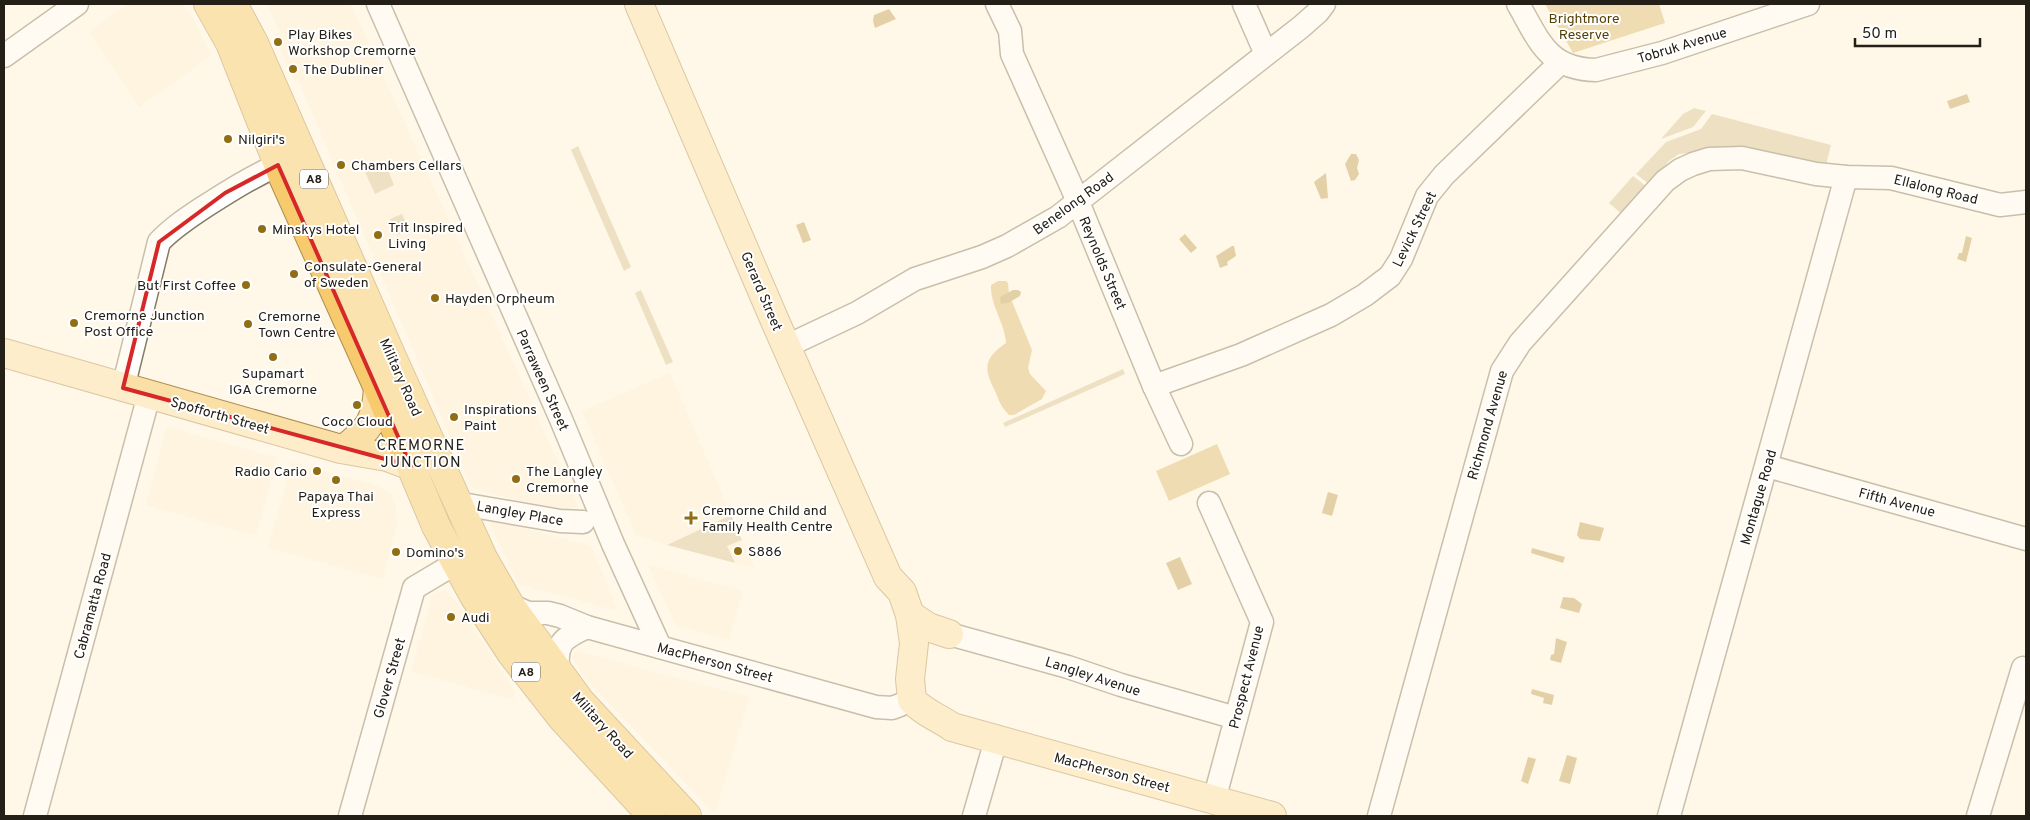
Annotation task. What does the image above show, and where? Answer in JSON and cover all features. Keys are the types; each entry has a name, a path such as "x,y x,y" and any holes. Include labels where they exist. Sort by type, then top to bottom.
{"highway":[{"name":"Military Road","path":"208,4 230,43 278,165 378,388 436,526 474,596 511,653 561,717 652,816"},
{"name":"Military Road","path":"233,4 254,42 456,502 483,558 510,605 558,672 606,731 687,816"}],"main road":[{"name":"Gerard Street","path":"644,6 786,346 888,577 902,592 910,615 914,642 910,679 912,700 926,714 938,718 952,727"},
{"name":"Spofforth Street","path":"4,353 344,449 388,457 410,466"},
{"path":"344,449 364,433 370,424 377,408 378,388"},
{"path":"410,466 436,456"},
{"name":"Gerard Street","path":"888,577 889,594 898,629 898,656 894,687 900,705"},
{"path":"910,615 928,627 949,634"},
{"path":"900,705 920,725 934,730 952,727"},
{"name":"MacPherson Street","path":"952,727 1272,816"}],"street":[{"path":"4,56 77,4"},
{"name":"Parraween Street","path":"378,4 560,417 613,544 660,647"},
{"name":"Reynolds Street","path":"982,4 998,40 1012,54"},
{"name":"Reynolds Street","path":"997,4 1010,31 1012,54 1078,202 1154,386 1181,444"},
{"path":"1244,4 1266,54"},
{"name":"Benelong Road","path":"786,346 857,313 915,279 982,257 1007,246 1058,217 1301,27 1324,4"},
{"path":"1518,4 1541,43 1558,61"},
{"name":"Tobruk Avenue","path":"1558,61 1586,70 1596,70 1662,53 1808,4"},
{"name":"Levick Street","path":"1154,386 1241,355 1331,316 1365,295 1390,276 1401,259 1427,196 1444,176 1558,61"},
{"name":"Richmond Avenue","path":"1379,816 1495,390 1508,359 1526,336 1665,180 1680,170 1710,159 1742,158 1816,174 1846,177"},
{"path":"123,388 159,242 167,233 225,193 261,172 278,165"},
{"name":"Ellalong Road","path":"1846,177 1891,178 2000,205 2026,202"},
{"name":"Montague Road","path":"1669,816 1846,177"},
{"name":"Cabramatta Road","path":"35,816 149,395"},
{"name":"Fifth Avenue","path":"1767,466 2026,539"},
{"name":"Langley Place","path":"456,502 560,521 584,522"},
{"name":"Prospect Avenue","path":"1209,503 1262,622 1214,800"},
{"name":"Glover Street","path":"350,816 414,588 456,563"},
{"name":"MacPherson Street","path":"510,605 528,613 548,613 560,616 587,628 876,707 892,708 900,705"},
{"path":"558,672 557,656 560,644 566,638 587,628"},
{"name":"Langley Avenue","path":"949,634 1068,667 1121,685 1236,718"},
{"path":"1978,816 2025,668"},
{"path":"974,816 996,740"}],"highlighted area":[{"path":"278,165 411,466 123,388 159,242 225,193"}],"shaded area":[{"path":"128,4 183,4 194,19 211,56 139,107 89,32"},
{"path":"267,4 351,4 578,506 565,513 472,488 298,80 294,81 274,35 280,32"},
{"path":"889,9 896,19 875,28 874,15"},
{"path":"1967,94 1970,102 1950,109 1947,101"},
{"path":"1694,108 1706,111 1693,127 1661,139 1683,114"},
{"path":"1712,114 1831,145 1826,165 1722,150 1679,154 1669,161 1649,184 1636,174 1666,142 1701,129"},
{"path":"578,146 631,267 624,271 571,150"},
{"path":"1351,154 1356,154 1359,160 1357,168 1359,174 1355,180 1351,181 1345,164"},
{"path":"385,163 394,185 375,194 365,172"},
{"path":"1326,173 1328,198 1321,199 1314,182"},
{"path":"1633,176 1647,187 1623,215 1609,203"},
{"path":"402,214 409,230 397,235 390,219"},
{"path":"804,222 811,240 803,243 796,225"},
{"path":"1185,234 1197,248 1191,253 1179,239"},
{"path":"1966,236 1972,238 1966,262 1957,259 1959,253 1962,253"},
{"path":"1234,246 1236,256 1227,262 1228,265 1220,268 1216,256"},
{"path":"641,290 673,362 666,365 635,293"},
{"path":"1013,290 1021,292 1020,296 1008,303 1001,304 1000,297"},
{"path":"1123,369 1125,374 1005,427 1003,423"},
{"path":"670,373 731,515 667,545 636,535 582,411"},
{"path":"167,427 277,458 256,536 146,505"},
{"path":"292,462 375,485 391,493 396,508 397,525 383,579 268,548"},
{"path":"1328,492 1338,495 1332,516 1322,513"},
{"path":"731,515 742,540 727,546 735,563 667,545"},
{"path":"487,518 591,546 616,607 614,610 518,584"},
{"path":"1580,522 1604,528 1600,541 1580,539 1577,535"},
{"path":"742,540 755,568 735,563 727,546"},
{"path":"1532,548 1565,557 1563,563 1531,553"},
{"path":"1180,557 1192,584 1178,590 1166,563"},
{"path":"648,565 743,591 729,640 676,625"},
{"path":"443,591 449,593 454,599 515,691 513,699 411,672 432,596"},
{"path":"1563,597 1574,598 1582,604 1579,613 1560,608"},
{"path":"1556,638 1567,642 1561,663 1550,660 1551,655 1554,654"},
{"path":"576,651 749,697 715,814 585,678 572,657"},
{"path":"1532,689 1554,695 1552,705 1543,703 1544,698 1531,694"},
{"path":"1567,755 1577,758 1570,784 1559,781"},
{"path":"1528,757 1536,759 1528,784 1521,781"}],"green space":[{"name":"Brightmore Reserve","path":"1545,4 1659,4 1665,23 1573,53"},
{"path":"998,281 1006,281 1008,283 1009,294 1032,350 1028,368 1030,374 1046,391 1042,399 1014,415 1009,415 1002,407 987,370 993,354 1006,343 991,292 991,285"},
{"path":"1217,444 1230,474 1169,501 1156,471"}],"place":[{"name":"Play Bikes Workshop Cremorne","path":"278,42"},
{"name":"The Dubliner","path":"293,69"},
{"name":"Nilgiri's","path":"228,139"},
{"name":"Chambers Cellars","path":"341,165"},
{"name":"Minskys Hotel","path":"262,229"},
{"name":"Trit Inspired Living","path":"378,235"},
{"name":"Consulate-General of Sweden","path":"294,274"},
{"name":"But First Coffee","path":"246,285"},
{"name":"Hayden Orpheum","path":"435,298"},
{"name":"Cremorne Junction Post Office","path":"74,323"},
{"name":"Cremorne Town Centre","path":"248,324"},
{"name":"Supamart IGA Cremorne","path":"273,357"},
{"name":"Coco Cloud","path":"357,405"},
{"name":"Inspirations Paint","path":"454,417"},
{"name":"Radio Cario","path":"317,471"},
{"name":"The Langley Cremorne","path":"516,479"},
{"name":"Papaya Thai Express","path":"336,480"},
{"name":"Cremorne Child and Family Health Centre","path":"691,518"},
{"name":"S886","path":"738,551"},
{"name":"Domino's","path":"396,552"},
{"name":"Audi","path":"451,617"}],"district":[{"name":"CREMORNE JUNCTION","path":"421,454"}]}
